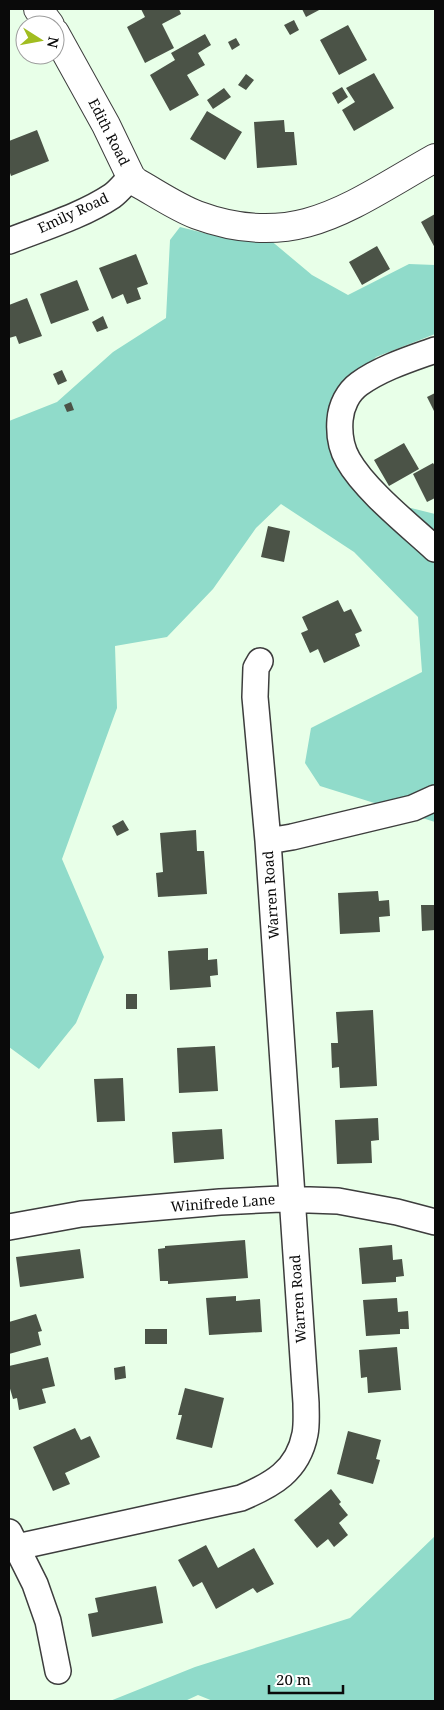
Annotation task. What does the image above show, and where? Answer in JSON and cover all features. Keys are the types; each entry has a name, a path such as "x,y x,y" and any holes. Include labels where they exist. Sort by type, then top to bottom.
{"street":[{"name":"Edith Road","path":"65,51 106,125 131,177 136,182 195,214 228,225 251,229 271,229 312,223 331,216 435,158"},
{"name":"Emily Road","path":"9,241 64,220 102,202 114,195 131,177"},
{"path":"435,350 389,368 360,384 352,391 341,409 339,429 343,448 356,473 435,549"},
{"name":"Warren Road","path":"13,1539 241,1498 268,1486 286,1472 298,1455 305,1434 306,1403 284,1102 268,841 255,697 256,668 260,661"},
{"name":"Warren Road","path":"268,841 413,808 435,798"},
{"name":"Winifrede Lane","path":"9,1227 82,1214 220,1202 292,1200 338,1201 397,1212 435,1222"},
{"path":"13,1539 35,1584 48,1621 58,1671"}],"shaded area":[{"path":"180,227 212,235 269,239 312,275 348,295 409,264 435,265 435,334 376,357 344,391 334,433 386,510 411,508 435,514 435,822 320,786 305,763 311,728 422,672 418,617 354,552 281,504 256,528 213,589 167,637 115,646 117,708 62,859 104,957 76,1023 39,1069 9,1047 9,421 57,402 113,352 166,318 170,240"},
{"path":"435,1536 435,1701 213,1701 198,1695 185,1701 110,1701 195,1667 350,1618"}],"building":[{"path":"141,9 179,9 181,14 162,24 174,48 145,63 127,27 145,17"},
{"path":"302,9 321,9 306,17"},
{"path":"294,20 299,30 290,35 284,25"},
{"path":"348,25 367,60 339,75 320,40"},
{"path":"205,34 211,45 198,53 205,65 187,75 199,95 170,111 150,75 175,60 171,53"},
{"path":"236,38 240,45 232,50 228,42"},
{"path":"374,73 394,108 354,131 342,110 355,102 346,88"},
{"path":"246,74 254,80 246,90 238,85"},
{"path":"342,87 348,97 338,104 332,93"},
{"path":"224,88 231,97 213,109 207,100"},
{"path":"207,111 242,132 225,160 190,139"},
{"path":"284,120 285,132 294,132 297,165 257,168 254,122"},
{"path":"37,130 49,161 11,176 9,170 9,141"},
{"path":"435,214 435,248 421,222"},
{"path":"377,246 390,269 362,285 349,262"},
{"path":"136,254 148,284 137,288 141,299 127,304 123,294 112,299 99,268"},
{"path":"77,280 89,310 51,324 40,294"},
{"path":"27,298 42,336 19,344 16,336 9,338 9,305"},
{"path":"103,316 108,328 97,332 92,322"},
{"path":"62,370 67,381 58,385 53,374"},
{"path":"435,393 435,413 427,397"},
{"path":"71,402 74,410 67,412 64,405"},
{"path":"404,443 419,469 389,486 374,460"},
{"path":"433,463 435,466 435,498 427,502 413,474"},
{"path":"268,526 290,531 284,562 261,557"},
{"path":"338,600 344,612 351,609 362,631 355,634 360,646 324,663 318,649 310,653 301,633 308,630 302,617"},
{"path":"123,820 129,830 117,836 112,826"},
{"path":"196,830 197,851 204,851 207,894 158,897 156,873 163,872 160,833"},
{"path":"378,891 379,901 389,900 390,916 379,917 380,932 340,934 338,893"},
{"path":"421,905 435,905 435,930 422,931"},
{"path":"208,948 208,960 217,959 218,975 210,976 211,987 170,990 168,951"},
{"path":"126,994 137,994 137,1009 126,1009"},
{"path":"373,1010 377,1086 340,1088 339,1067 332,1068 331,1043 338,1043 336,1012"},
{"path":"215,1046 218,1091 179,1093 177,1048"},
{"path":"123,1078 125,1121 97,1122 94,1079"},
{"path":"378,1118 379,1140 371,1141 372,1163 337,1164 335,1120"},
{"path":"222,1129 224,1159 174,1163 172,1132"},
{"path":"245,1240 248,1278 168,1284 168,1281 160,1281 158,1249 165,1248 165,1246"},
{"path":"392,1245 393,1260 402,1259 404,1276 396,1277 396,1282 362,1284 359,1248"},
{"path":"80,1249 84,1278 20,1287 16,1257"},
{"path":"236,1296 236,1301 260,1299 262,1332 209,1335 206,1298"},
{"path":"397,1298 398,1312 408,1311 409,1329 400,1329 400,1334 366,1336 363,1300"},
{"path":"36,1314 42,1331 38,1332 41,1345 9,1354 9,1322"},
{"path":"145,1329 167,1329 167,1344 145,1344"},
{"path":"397,1347 401,1390 368,1393 367,1377 361,1378 359,1350"},
{"path":"48,1357 55,1386 42,1389 46,1403 19,1410 17,1398 13,1399 9,1385 9,1366"},
{"path":"125,1366 126,1378 115,1380 114,1368"},
{"path":"185,1388 224,1398 212,1448 176,1439 182,1415 178,1415"},
{"path":"75,1428 81,1440 90,1436 100,1457 65,1473 70,1484 53,1491 33,1447"},
{"path":"348,1431 381,1440 376,1459 380,1460 373,1484 337,1474"},
{"path":"331,1489 341,1502 339,1504 348,1515 339,1523 348,1535 334,1547 328,1539 317,1548 294,1520"},
{"path":"206,1545 218,1568 254,1548 274,1584 257,1593 253,1588 216,1609 202,1582 193,1587 178,1560"},
{"path":"156,1586 163,1623 92,1637 88,1614 98,1612 95,1598"}]}
